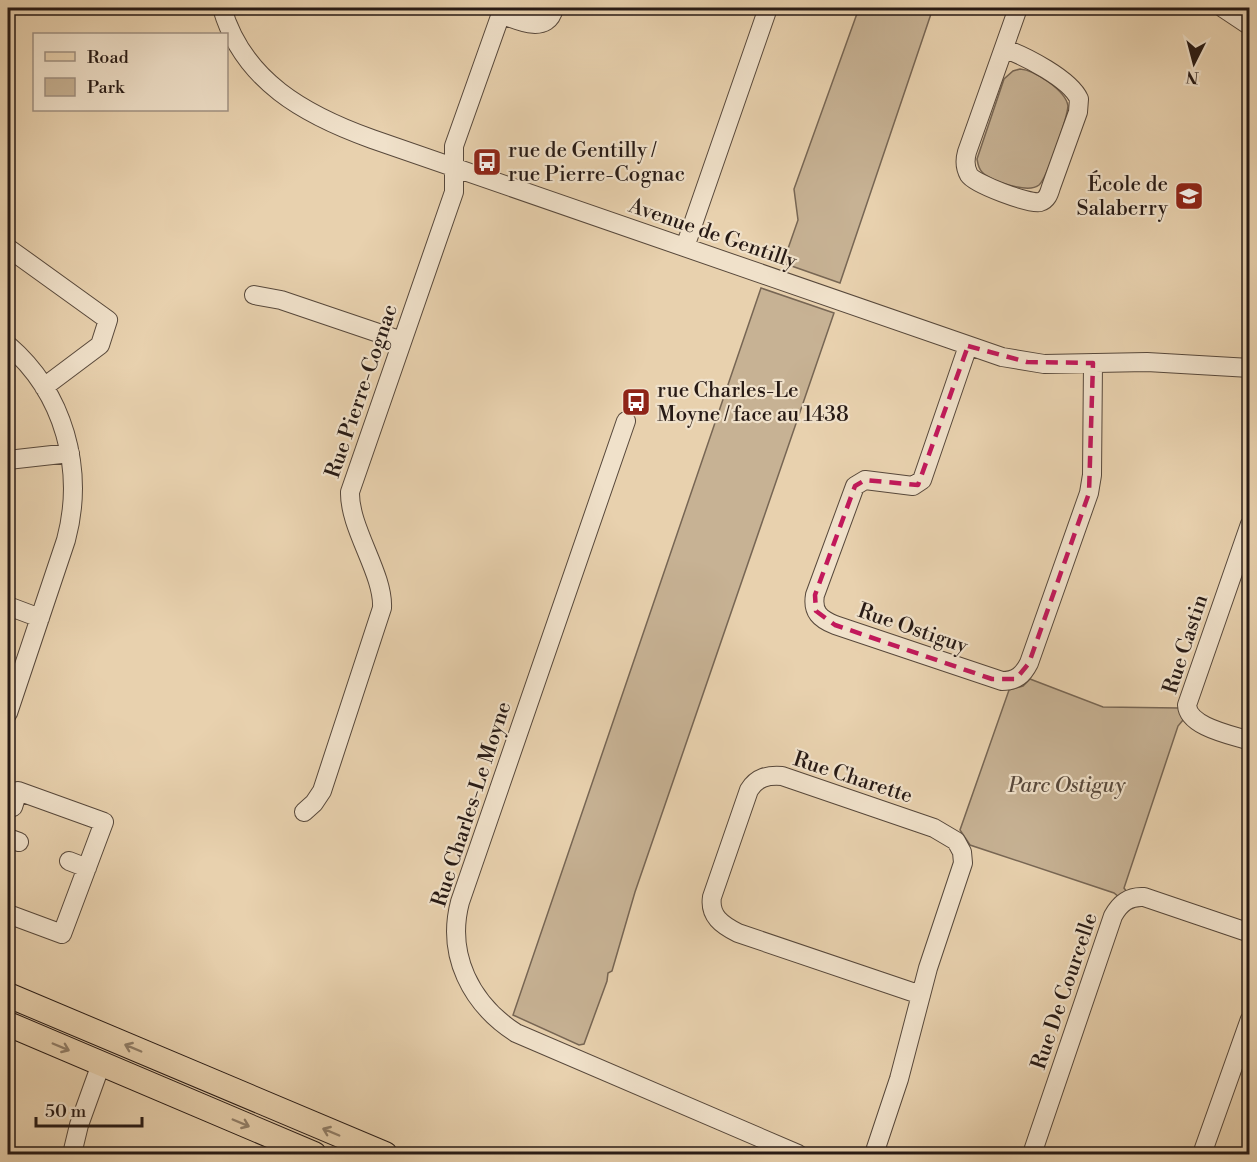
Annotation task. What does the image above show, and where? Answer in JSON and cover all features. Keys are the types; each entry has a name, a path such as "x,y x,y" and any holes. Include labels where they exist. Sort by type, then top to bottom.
{"main road":[{"path":"8,994 385,1155"},
{"path":"8,1024 314,1155"}],"street":[{"name":"Avenue de Gentilly","path":"222,8 230,30 248,60 287,99 337,126 452,167 1002,357 1027,362 1174,363 1250,369"},
{"name":"Rue Pierre-Cognac","path":"304,812 314,803 321,791 382,608 382,598 352,511 350,492 454,192 452,167 454,146 502,11 528,24 536,24 546,21 553,14 554,8"},
{"path":"685,247 768,8"},
{"path":"1005,49 1031,60 1068,86 1078,99 1078,112 1051,187 1046,198 1039,202 1025,200 977,183 966,168 967,152 1018,8"},
{"path":"1223,8 1250,26"},
{"path":"8,248 108,320 99,345 44,387"},
{"path":"254,295 281,300 402,341"},
{"path":"8,345 26,363 44,387 56,409 70,453 74,488 70,525 8,712"},
{"name":"Rue Ostiguy","path":"968,346 922,480 913,486 870,480 861,481 855,486 814,603 819,616 830,623 997,681 1016,679 1029,663 1089,493 1092,475 1093,363"},
{"name":"Rue Charles-Le Moyne","path":"626,421 460,902 456,930 459,959 467,981 483,1005 516,1033 798,1155"},
{"path":"8,460 70,453"},
{"name":"Rue Castin","path":"1250,524 1188,702 1188,710 1197,722 1250,741"},
{"path":"8,606 40,618"},
{"name":"Rue Charette","path":"874,1155 899,1079 921,995 928,968 961,869 963,857 960,846 951,837 934,828 782,776 760,779 749,790 712,897 711,907 715,916 738,933 921,995"},
{"path":"8,914 62,934 104,822 18,791 9,812"},
{"path":"69,861 87,868"},
{"name":"Rue De Courcelle","path":"1032,1155 1113,916 1121,905 1134,897 1144,897 1250,933"},
{"path":"1202,1155 1250,1019"},
{"path":"72,1155 79,1125 101,1064"}],"highlighted area":[{"path":"968,346 1027,362 1093,363 1089,493 1029,663 1016,679 992,679 835,625 816,611 815,595 855,486 865,480 918,485"}],"green space":[{"path":"859,8 933,8 840,283 783,263 798,220 794,189"},
{"path":"1020,69 1034,73 1049,82 1062,94 1068,106 1043,180 1039,185 1027,188 1009,185 986,176 980,169 977,159 1004,79 1013,71"},
{"path":"761,288 834,313 635,892 612,971 608,973 584,1044 579,1045 513,1015"},
{"name":"Parc Ostiguy","path":"1030,679 1103,707 1179,708 1183,720 1178,726 1124,888 1127,892 1119,897 1114,893 970,845 960,830 1009,690 1023,686"}],"place":[{"name":"rue de Gentilly / rue Pierre-Cognac","path":"487,162"},
{"name":"École de Salaberry","path":"1189,196"},
{"name":"rue Charles-Le Moyne / face au 1438","path":"636,402"}]}
